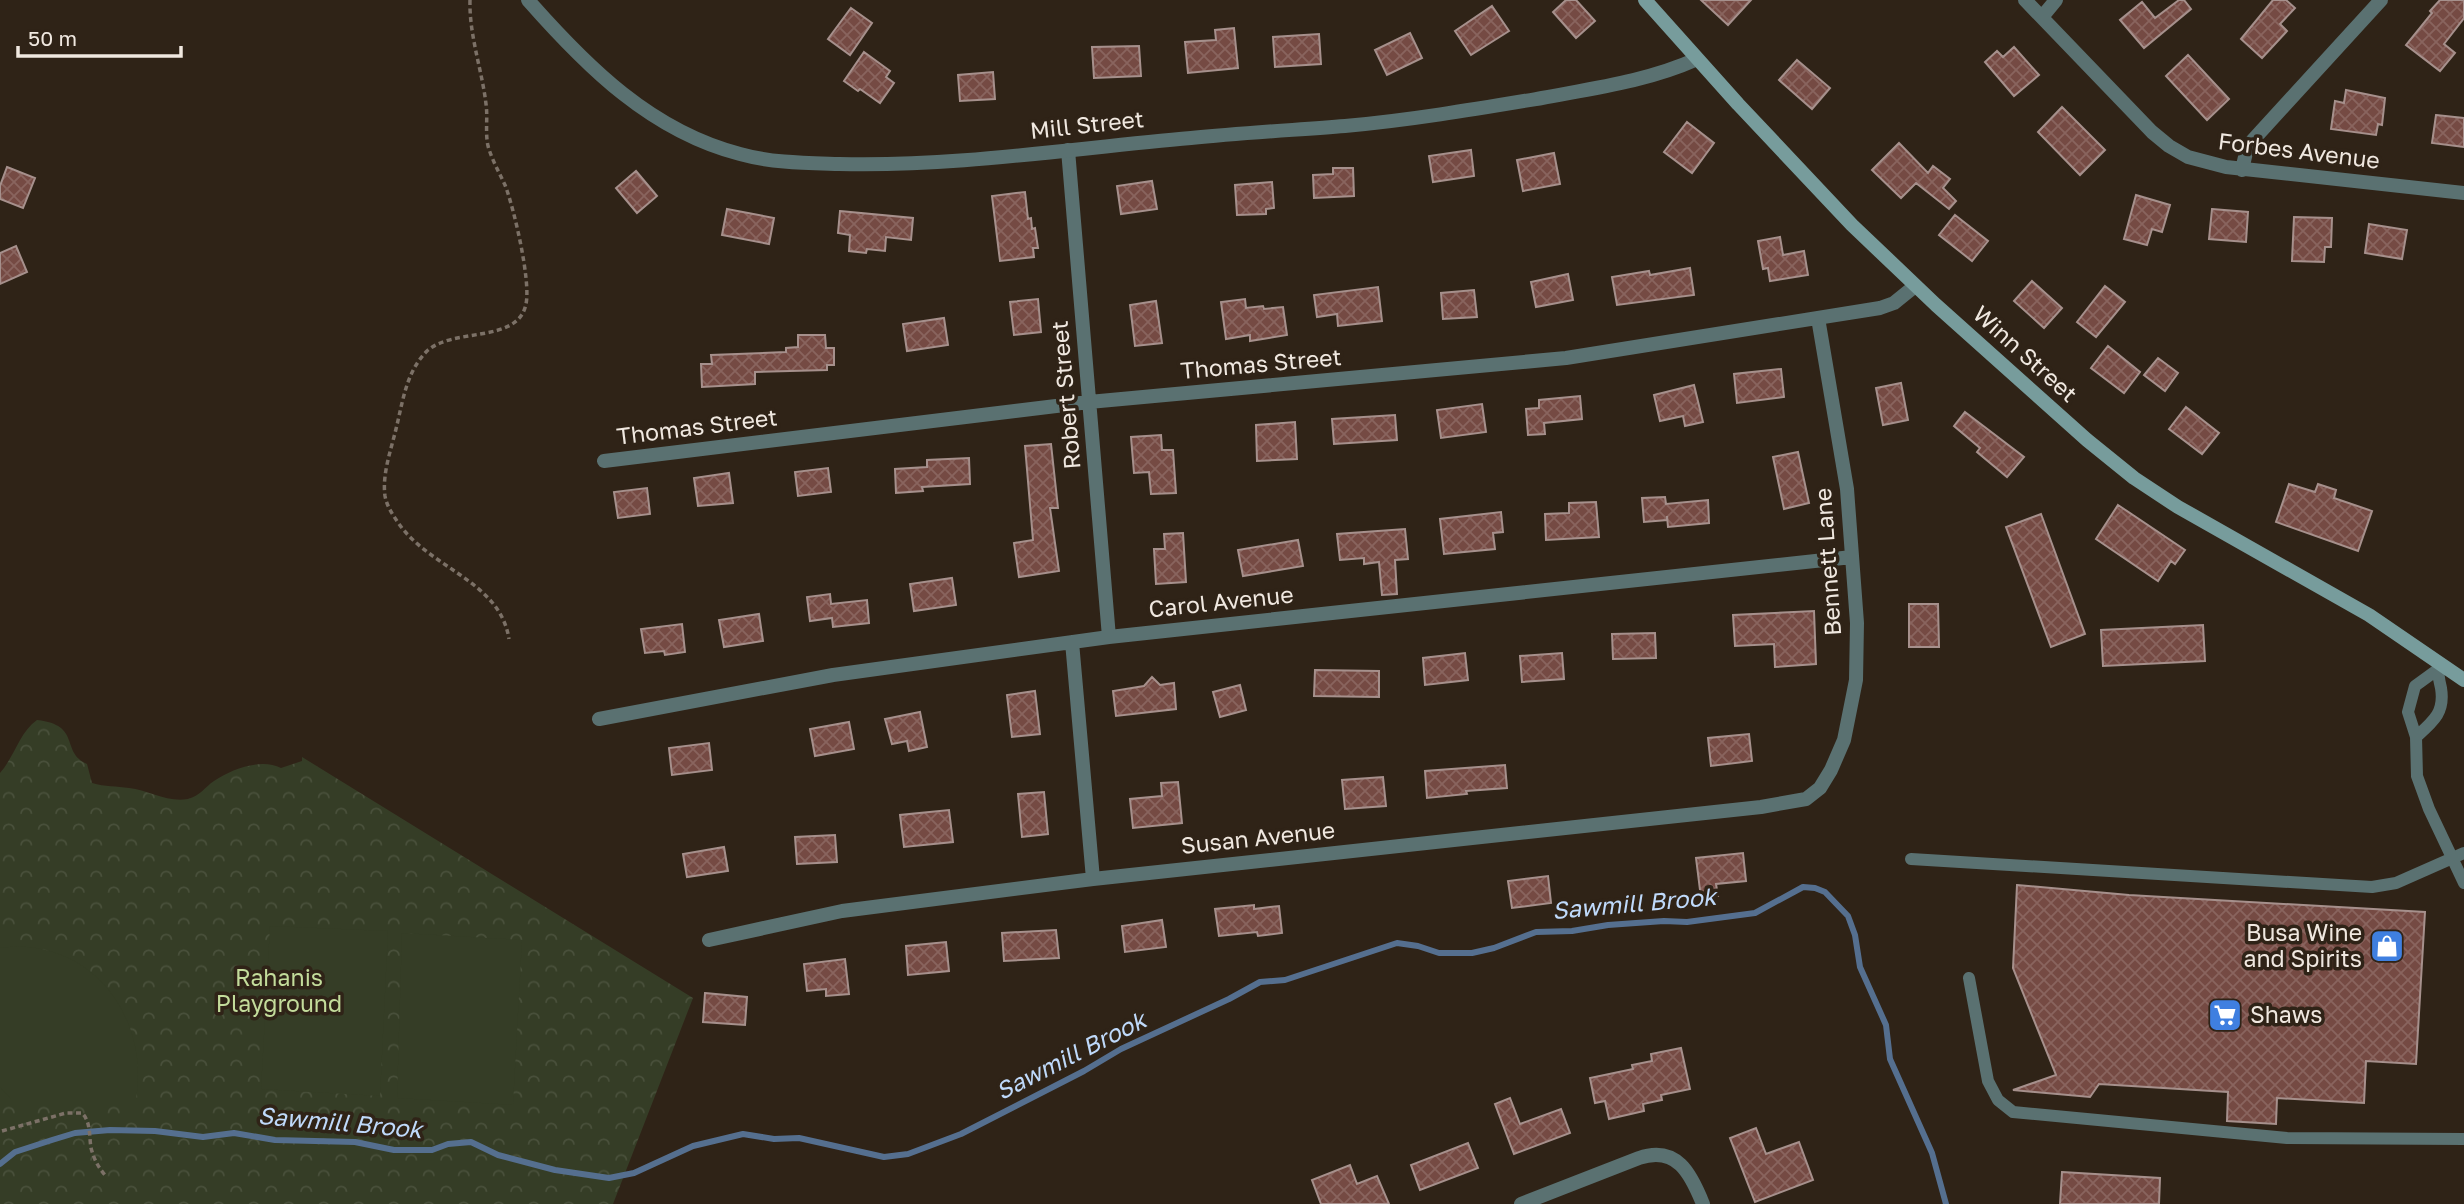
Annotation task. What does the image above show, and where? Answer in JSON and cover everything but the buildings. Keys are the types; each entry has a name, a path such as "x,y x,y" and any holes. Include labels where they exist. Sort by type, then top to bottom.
{"main road":[{"name":"Winn Street","path":"1646,0 1697,59 1852,225 2077,431 2134,478 2178,507 2369,615 2438,666 2464,680"},
{"name":"Winn Street","path":"2438,666 2464,671"}],"street":[{"name":"Mill Street","path":"528,0 579,56 627,98 669,126 740,154 792,162 935,162 1424,117 1619,83 1663,73 1697,59"},
{"name":"Forbes Avenue","path":"2025,0 2152,132 2169,146 2200,162 2242,170 2464,193"},
{"path":"2042,17 2056,0"},
{"path":"2242,170 2250,144 2381,0"},
{"name":"Robert Street","path":"1068,150 1109,637"},
{"name":"Thomas Street","path":"604,461 1090,402 1566,358 1886,306 1916,286"},
{"name":"Bennett Lane","path":"1814,795 1826,779 1840,750 1854,695 1857,624 1844,464 1818,318"},
{"name":"Carol Avenue","path":"599,719 833,675 1109,637 1852,557"},
{"path":"1072,642 1093,878"},
{"name":"Susan Avenue","path":"709,940 842,911 1093,878 1761,807 1799,801 1814,795"},
{"path":"1521,1204 1639,1158 1655,1156 1672,1159 1686,1169 1703,1204"}],"lane":[{"path":"2438,666 2415,686 2408,712 2416,737 2417,776 2429,809 2458,856 2464,883"},
{"path":"2416,737 2433,721 2444,702 2438,666"},
{"path":"1911,859 2372,887 2396,883 2458,856"},
{"path":"1969,978 1988,1081 1998,1100 2013,1112 2287,1138 2464,1139"}],"path":[{"path":"470,0 470,15 487,105 488,144 512,211 526,275 526,305 515,323 502,329 447,340 428,350 414,367 407,383 384,486 388,507 403,530 443,565 490,598 500,612 509,639"},
{"path":"2,1131 74,1112 82,1113 88,1120 97,1166 105,1175"}],"green space":[{"name":"Rahanis Playground","path":"37,720 60,727 74,753 87,764 92,783 136,789 173,799 192,798 214,781 238,769 265,764 281,768 302,761 302,757 693,998 613,1204 0,1204 0,773 26,731"},
{"path":"270,926 388,931 380,1096 261,1089"},
{"path":"402,933 522,940 513,1105 397,1098"},
{"path":"0,948 32,948 61,955 86,968 107,987 123,1011 133,1038 138,1068 136,1099 11,1099 0,1087"}],"waterway":[{"name":"Sawmill Brook","path":"0,1164 15,1152 52,1140 75,1133 110,1130 155,1131 203,1137 234,1133 275,1140 355,1142 394,1150 432,1150 448,1144 471,1142 498,1155 555,1170 609,1178 634,1173 693,1146 743,1134 774,1139 799,1138 884,1157 908,1154 961,1134 1121,1049 1260,982 1285,980 1397,943 1439,953 1472,953 1494,948 1536,932 1664,921 1687,922 1755,913 1803,887 1825,892 1848,916 1855,935 1860,967 1886,1025 1890,1059 1932,1153 1946,1204"}],"place":[{"name":"Busa Wine and Spirits","path":"2387,946"},
{"name":"Shaws","path":"2225,1015"}]}
